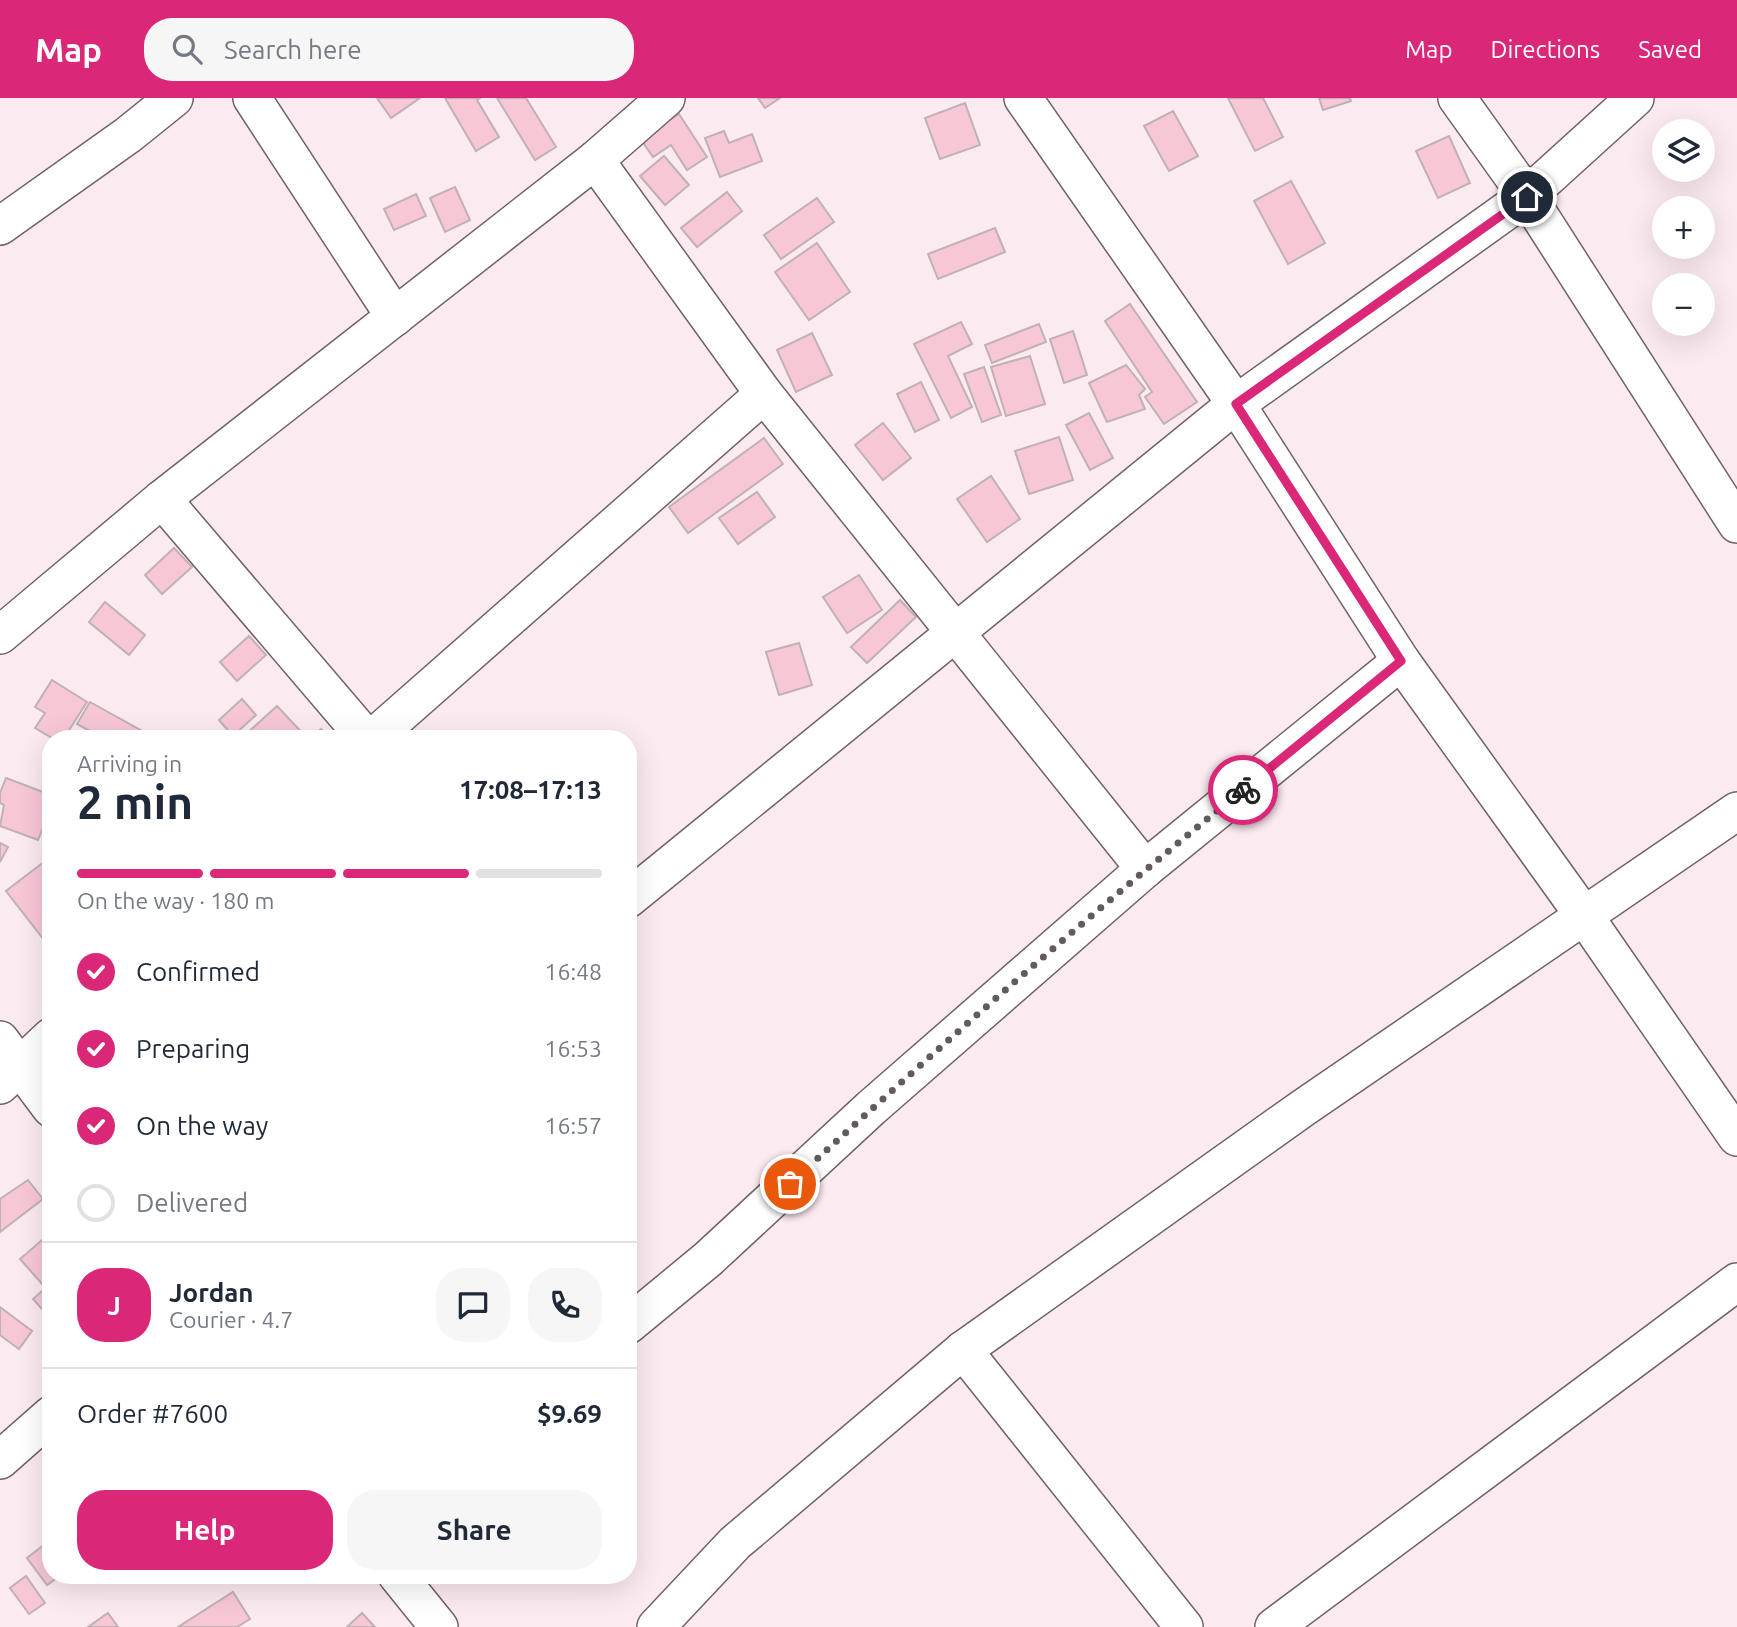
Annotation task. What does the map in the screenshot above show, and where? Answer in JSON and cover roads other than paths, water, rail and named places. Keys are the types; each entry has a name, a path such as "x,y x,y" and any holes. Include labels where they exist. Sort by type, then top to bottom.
{"street":[{"path":"0,226 128,135 174,98"},
{"path":"252,98 395,317"},
{"path":"1,631 162,499 594,160 666,98"},
{"path":"1023,98 1236,404 1401,661 1585,917 1737,1137"},
{"path":"1457,98 1527,197 1737,524"},
{"path":"637,892 1236,404 1527,197 1635,98"},
{"path":"594,160 764,394 1145,869"},
{"path":"382,730 764,394"},
{"path":"162,499 359,730"},
{"path":"637,1318 708,1259 872,1108 1145,869 1401,661"},
{"path":"656,1627 735,1543 963,1350 1303,1108 1737,811"},
{"path":"42,1043 7,1064 42,1099"},
{"path":"1274,1627 1737,1282"},
{"path":"963,1350 1184,1627"},
{"path":"0,1460 42,1423"},
{"path":"404,1584 439,1627"}]}
